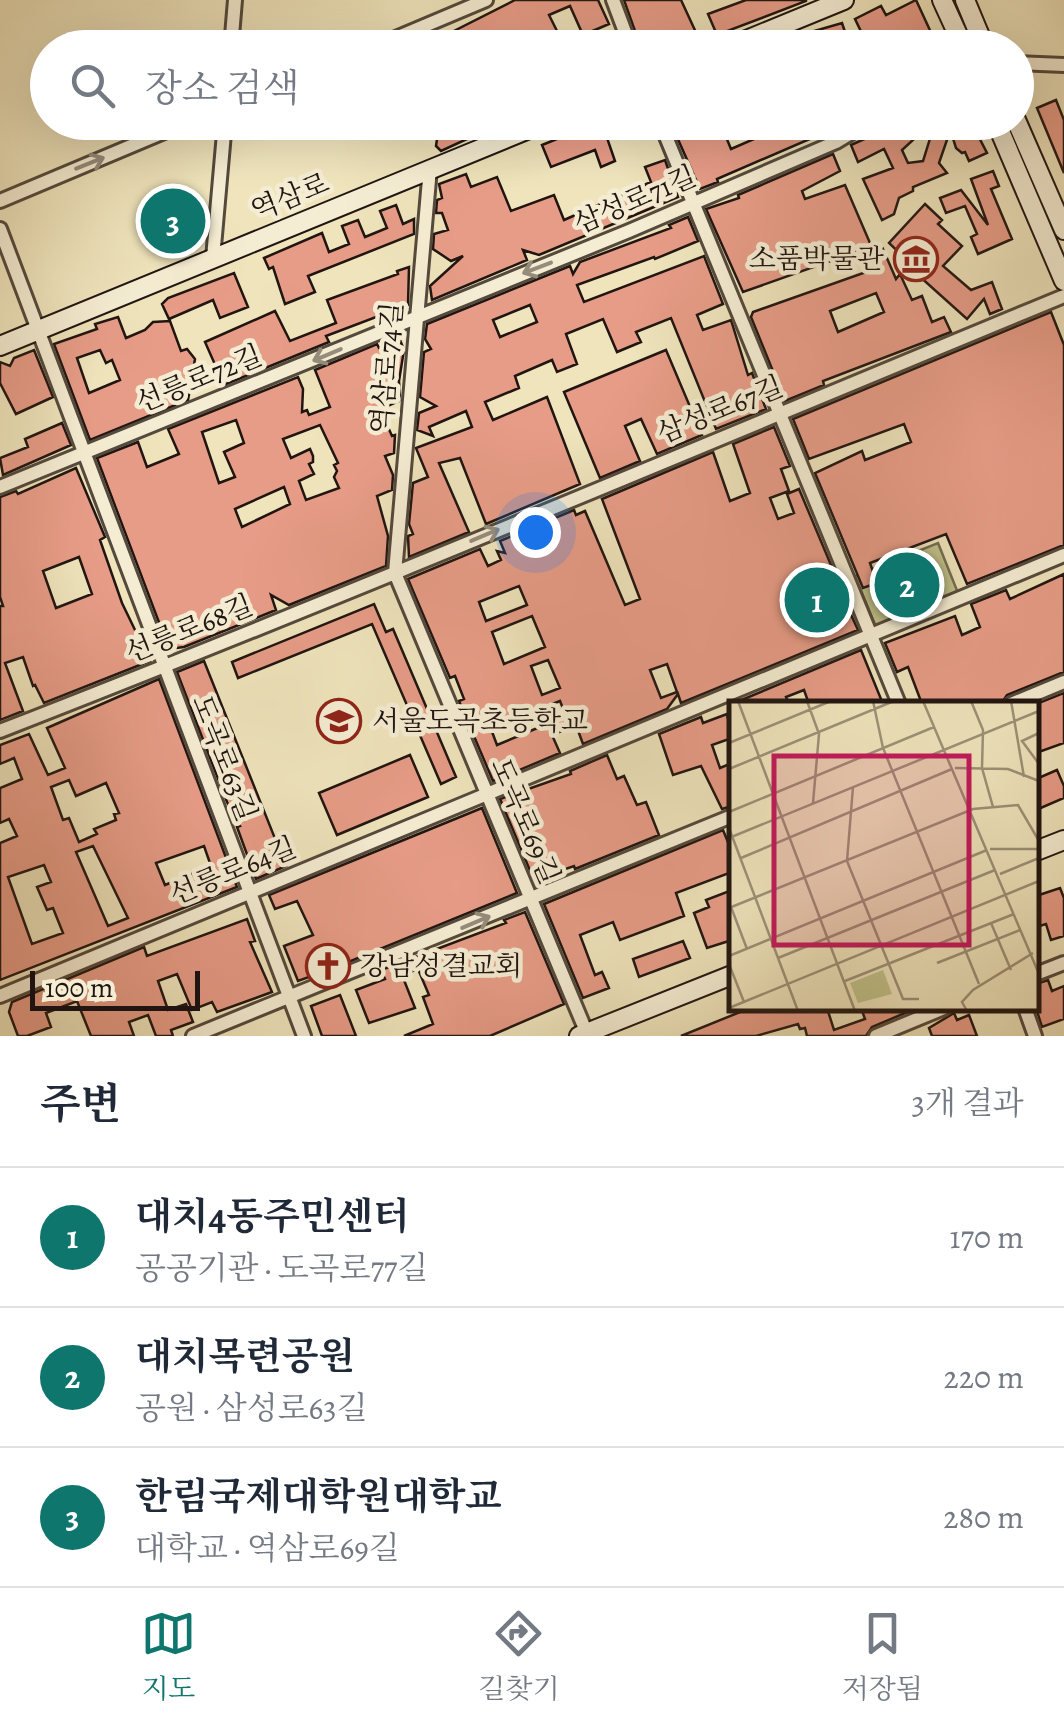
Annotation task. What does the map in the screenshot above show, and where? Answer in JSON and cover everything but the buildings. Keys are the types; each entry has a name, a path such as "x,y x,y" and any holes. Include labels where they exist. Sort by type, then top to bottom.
{"main road":[{"path":"772,30 844,0"},
{"path":"942,0 956,30"},
{"path":"965,0 978,30"},
{"name":"역삼로","path":"0,346 501,140"},
{"path":"1004,140 1064,279"},
{"path":"1025,140 1064,230"},
{"path":"1039,850 1064,840"},
{"path":"584,1035 729,975"}],"street":[{"path":"232,30 235,0"},
{"path":"415,30 486,0"},
{"path":"613,0 624,30"},
{"path":"1034,64 1064,65"},
{"path":"0,201 145,140"},
{"path":"213,258 223,140"},
{"path":"667,140 899,701"},
{"name":"삼성로71길","path":"417,318 839,140"},
{"name":"역삼로74길","path":"396,573 430,168"},
{"name":"도곡로63길","path":"0,228 304,1036"},
{"name":"삼성로67길","path":"396,573 1064,296"},
{"name":"선릉로72길","path":"0,486 417,318"},
{"name":"선릉로64길","path":"0,996 1064,554"},
{"name":"선릉로68길","path":"0,730 396,573"},
{"name":"도곡로69길","path":"396,573 584,1035"},
{"path":"1018,701 1064,682"},
{"path":"193,1036 729,817"},
{"path":"1039,973 1064,963"},
{"path":"876,1036 933,1011"},
{"path":"1025,1011 1035,1036"}],"green space":[{"path":"938,543 958,593 876,627 855,576"}],"place":[{"name":"한림국제대학원대학교","path":"173,221"},
{"name":"소품박물관","path":"916,259"},
{"name":"대치목련공원","path":"907,585"},
{"name":"대치4동주민센터","path":"817,600"},
{"name":"서울도곡초등학교","path":"339,721"},
{"name":"강남성결교회","path":"328,966"}]}
